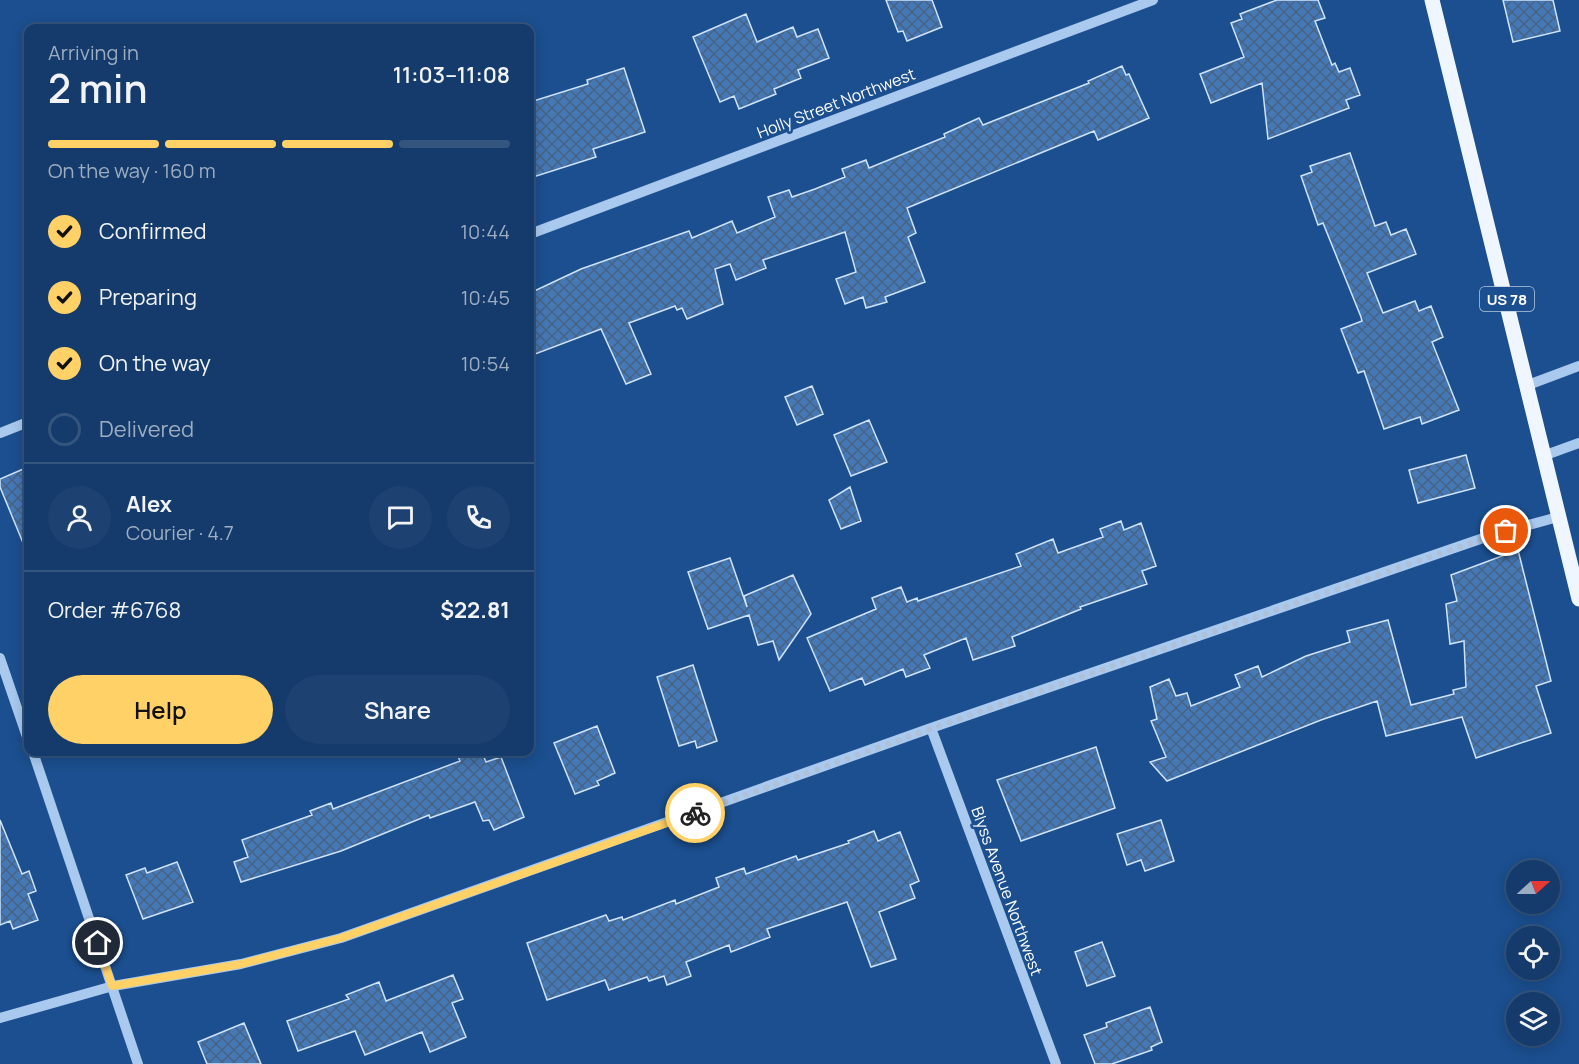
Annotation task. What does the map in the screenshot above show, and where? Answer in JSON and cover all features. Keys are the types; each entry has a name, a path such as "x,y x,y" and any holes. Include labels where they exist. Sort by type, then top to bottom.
{"main road":[{"name":"US 78","path":"1432,0 1579,599"}],"street":[{"name":"Holly Street Northwest","path":"534,232 1153,0"},
{"path":"1528,385 1579,366"},
{"path":"0,433 24,424"},
{"path":"1543,456 1579,443"},
{"path":"0,1018 112,986 241,964 341,938 931,729 1492,535 1558,517"},
{"path":"0,658 24,728"},
{"name":"Blyss Avenue Northwest","path":"931,729 1056,1064"},
{"path":"34,756 138,1064"}],"building":[{"path":"886,0 932,0 942,27 907,41 903,31 898,32"},
{"path":"1277,0 1318,0 1325,18 1315,21 1332,65 1335,63 1339,72 1350,68 1360,95 1346,100 1349,108 1268,139 1262,83 1211,103 1200,74 1244,57 1231,23 1242,19 1240,14"},
{"path":"1503,0 1553,0 1560,31 1513,42"},
{"path":"746,14 757,42 793,27 797,37 818,29 829,58 798,70 801,78 774,89 776,94 739,109 734,96 720,102 693,37"},
{"path":"1122,66 1126,75 1129,74 1149,118 1098,140 1094,131 907,208 916,233 908,237 925,282 885,297 887,302 866,308 863,297 845,304 836,279 856,272 845,232 763,260 766,268 736,280 730,264 715,269 723,304 687,319 682,308 677,310 675,306 629,323 651,374 626,384 601,329 534,354 534,291 581,269 689,231 692,238 732,221 737,233 775,217 768,197 789,190 792,197 815,189 845,177 842,169 866,160 869,168 945,137 944,134 979,118 983,125 1089,83 1088,81"},
{"path":"624,68 645,132 593,149 596,157 534,177 534,101 588,84 587,80"},
{"path":"1350,153 1375,226 1386,222 1391,235 1406,229 1416,254 1367,273 1383,313 1415,301 1419,311 1431,306 1443,337 1432,342 1459,410 1422,424 1420,417 1384,429 1364,371 1358,373 1341,329 1362,321 1361,317 1323,223 1318,225 1301,176 1312,172 1310,166"},
{"path":"812,386 823,414 797,425 785,397"},
{"path":"869,420 887,462 851,476 834,435"},
{"path":"1466,455 1475,488 1418,503 1409,470"},
{"path":"24,469 24,545 0,487 0,479"},
{"path":"850,487 861,521 841,529 829,500"},
{"path":"1121,521 1124,530 1141,523 1156,566 1142,571 1147,584 1080,607 1081,609 1012,637 1015,646 973,660 966,638 924,655 930,668 906,677 903,669 865,685 862,678 830,691 807,638 876,609 872,598 901,587 907,602 917,598 918,601 1021,566 1016,554 1053,539 1058,553 1103,537 1100,529"},
{"path":"1518,550 1551,681 1536,686 1551,733 1476,758 1462,717 1386,736 1377,701 1321,720 1167,781 1150,762 1166,757 1151,721 1157,719 1150,687 1169,679 1176,696 1187,693 1191,706 1240,687 1235,675 1258,666 1262,677 1306,656 1350,642 1347,631 1388,620 1411,705 1454,694 1453,690 1466,687 1464,641 1450,644 1446,604 1457,601 1451,575"},
{"path":"730,558 747,607 744,596 793,575 811,614 779,660 773,641 758,645 749,615 708,629 688,572"},
{"path":"693,665 717,741 697,748 695,741 679,746 657,677"},
{"path":"597,726 615,773 597,781 599,785 575,794 554,743"},
{"path":"1096,747 1115,808 1021,841 997,780"},
{"path":"458,756 484,756 486,762 501,757 524,817 494,830 489,820 483,821 475,802 430,818 429,815 341,851 241,882 234,862 248,857 242,840 312,815 310,811 331,803 333,809 460,761"},
{"path":"0,820 22,874 29,871 36,891 28,894 38,920 13,929 10,921 0,925"},
{"path":"1161,820 1174,861 1145,871 1141,860 1127,865 1117,834"},
{"path":"874,831 878,841 900,832 919,881 910,885 915,898 879,912 896,959 871,967 847,902 767,929 770,937 731,952 729,945 686,962 691,976 667,985 664,976 649,981 647,977 609,990 605,980 547,1000 527,943 606,915 609,921 622,917 623,920 675,900 676,904 719,887 716,878 744,868 746,874 796,856 798,860 849,843 848,841"},
{"path":"177,862 193,902 143,919 126,875 145,868 147,873"},
{"path":"1102,942 1115,976 1087,986 1075,952"},
{"path":"453,975 463,999 452,1003 466,1037 430,1052 422,1032 365,1055 355,1031 298,1051 287,1021 349,999 346,995 379,982 386,1001"},
{"path":"1150,1007 1162,1042 1151,1047 1152,1050 1112,1064 1095,1064 1084,1035 1107,1027 1106,1023"},
{"path":"244,1023 261,1064 207,1064 198,1042"}],"way so far":[{"path":"695,813 953,721 1506,531"}],"route":[{"path":"98,943 112,986 241,964 341,938 695,813"}]}
